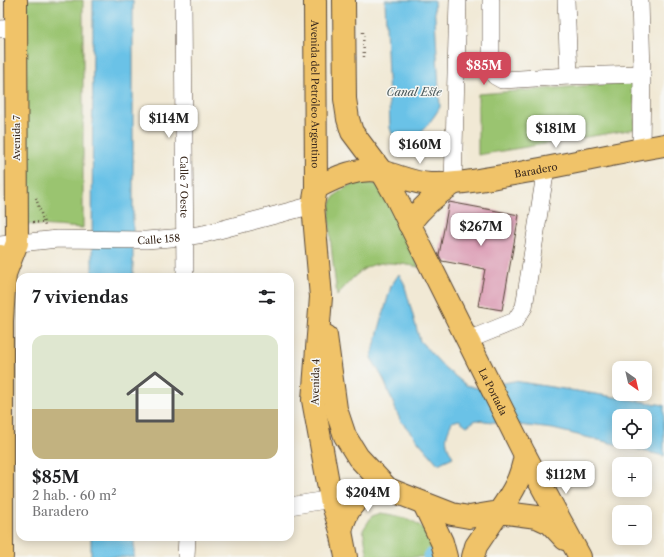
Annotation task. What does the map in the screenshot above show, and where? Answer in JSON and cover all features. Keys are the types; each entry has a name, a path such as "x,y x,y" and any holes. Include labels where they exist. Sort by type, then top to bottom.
{"main road":[{"name":"Avenida 7","path":"2,557 2,265 8,244 8,29 16,0"},
{"name":"Avenida del Petróleo Argentino","path":"315,0 315,196"},
{"path":"344,0 345,99 348,119 352,132 360,145 382,172"},
{"name":"Baradero","path":"382,172 405,180 423,183 453,184 664,145"},
{"path":"315,196 331,180 363,171 382,172"},
{"name":"La Portada","path":"382,172 525,455 579,554"},
{"name":"Baradero","path":"409,224 421,208 436,194 453,184"},
{"name":"Avenida 4","path":"315,196 321,297 313,400 331,499 341,531 346,557"},
{"path":"321,297 336,409 344,436 358,457 388,489 452,514 469,517 499,512 537,517 550,523 579,554"},
{"path":"474,557 476,546 517,484 522,472 525,455"},
{"path":"341,531 346,514 356,500 371,491 388,489"},
{"path":"424,504 442,542 446,557"}],"street":[{"name":"Calle 7 Oeste","path":"183,0 185,273"},
{"path":"453,184 458,0"},
{"path":"492,0 491,70 495,76 502,80 642,74"},
{"path":"566,0 569,76"},
{"path":"640,0 642,74 641,149"},
{"path":"468,340 515,320 524,307 546,168"},
{"name":"Calle 158","path":"8,244 58,239 146,240 204,234 315,196"},
{"path":"294,505 331,499"},
{"path":"186,557 187,541"}],"green space":[{"path":"22,0 83,0 83,228 22,224"},
{"path":"634,82 635,129 478,155 478,94"},
{"path":"359,181 376,184 386,192 419,267 392,263 373,265 356,275 337,296 330,235 331,203 339,192"},
{"path":"381,513 402,517 418,524 429,536 435,557 368,557 363,530 372,516"}],"water":[{"path":"93,0 133,0 133,273 92,273"},
{"name":"Canal Este","path":"385,0 434,0 440,107 423,130 408,141 401,142 395,138 390,128"},
{"path":"399,274 404,283 420,341 445,368 466,385 477,388 514,381 612,397 612,401 639,401 664,405 664,456 635,449 652,449 652,409 612,409 612,443 553,429 476,420 467,426 459,420 452,422 446,440 453,457 438,464 400,420 383,378 371,358 391,286"},
{"path":"91,541 134,541 134,557 91,557"}],"building":[{"path":"449,202 519,215 502,310 478,306 485,269 442,261 439,255"}]}
